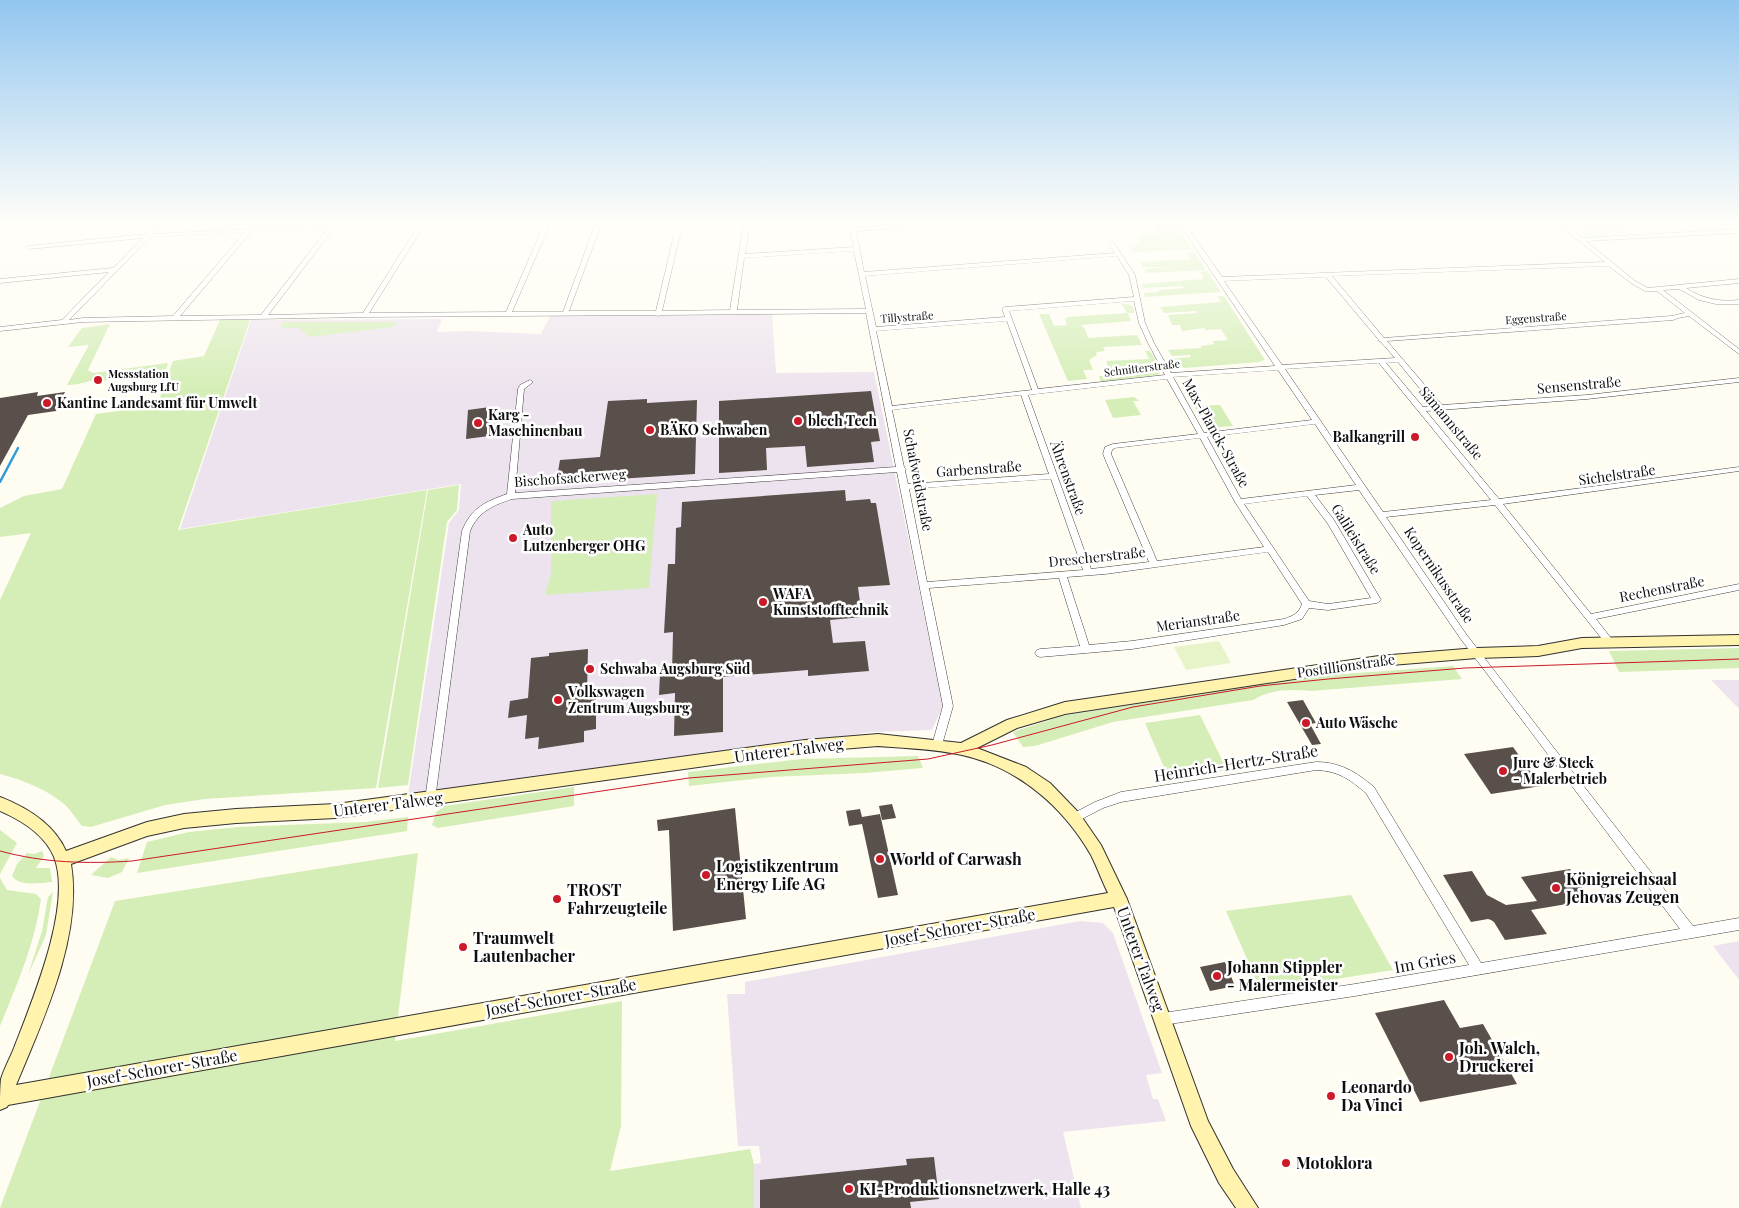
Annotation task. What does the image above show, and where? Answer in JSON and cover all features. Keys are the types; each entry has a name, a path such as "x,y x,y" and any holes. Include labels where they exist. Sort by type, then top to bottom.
{"street":[{"path":"0,280 19,278"},
{"path":"65,320 106,278"},
{"path":"175,318 209,278"},
{"path":"263,317 292,278"},
{"path":"365,315 388,278"},
{"path":"508,314 523,278"},
{"path":"565,314 578,278"},
{"path":"658,314 667,278"},
{"path":"733,313 738,278"},
{"name":"Schafweidstraße","path":"863,278 906,487 948,706 937,745"},
{"name":"Max-Planck-Straße","path":"1133,278 1142,323 1240,502 1271,549"},
{"path":"1219,279 1236,278"},
{"name":"Sämannstraße","path":"1331,278 1440,408"},
{"path":"1629,278 1647,290 1739,281"},
{"name":"Kopernikusstraße","path":"1219,279 1477,653 1541,740 1690,932"},
{"path":"1680,287 1707,301 1719,304 1739,302"},
{"path":"1658,289 1739,352"},
{"path":"1036,392 1005,309 1137,299"},
{"path":"0,329 65,320 365,315 869,311"},
{"name":"Eggenstraße","path":"1381,340 1664,318 1691,314"},
{"name":"Tillystraße","path":"873,329 1009,319"},
{"name":"Schnitterstraße","path":"890,408 1171,376 1399,360"},
{"name":"Sämannstraße","path":"1381,361 1591,617 1609,642"},
{"name":"Sensenstraße","path":"1421,409 1587,397 1739,380"},
{"path":"511,496 521,389 522,386 530,382"},
{"name":"Ährenstraße","path":"1024,393 1088,572"},
{"path":"1154,565 1106,454 1108,449 1113,446 1317,422"},
{"name":"Bischofsackerweg","path":"430,800 466,531 474,514 489,503 511,496 902,468"},
{"name":"Sichelstraße","path":"1498,503 1739,469"},
{"name":"Garbenstraße","path":"906,487 1054,476"},
{"name":"Galileistraße","path":"1240,502 1361,487"},
{"name":"Galileistraße","path":"1306,604 1328,608 1377,600 1331,522 1309,494"},
{"path":"1381,515 1498,503"},
{"path":"1271,549 1306,604"},
{"name":"Drescherstraße","path":"924,584 1062,575 1271,549"},
{"path":"1062,575 1086,649"},
{"name":"Rechenstraße","path":"1591,617 1739,587"},
{"name":"Merianstraße","path":"1040,653 1132,644 1284,622 1299,618 1306,604"},
{"name":"Postillionstraße","path":"963,749 988,733 1031,717 1065,708 1379,661 1477,653 1538,651 1582,643 1739,640"},
{"name":"Unterer Talweg","path":"62,860 147,829 184,821 236,816 336,811 430,800 804,746 878,740 963,749 1021,771 1046,788 1074,818 1096,850 1119,899 1200,1126 1226,1176 1248,1208"},
{"name":"Heinrich-Hertz-Straße","path":"1074,818 1099,805 1121,797 1316,766 1329,765 1344,769 1370,790 1478,969"},
{"path":"0,804 18,811 53,840 62,860 66,886 60,937 53,962 1,1099"},
{"name":"Josef-Schorer-Straße","path":"1,1099 1119,899"},
{"name":"Im Gries","path":"1163,1018 1268,1004 1739,924"}],"shaded area":[{"path":"552,312 772,313 776,373 874,372 943,706 932,730 872,732 408,795 449,523 459,510 461,484 180,529 251,320 442,319 437,332 469,331 541,334"},
{"path":"1711,680 1739,680 1739,709"},
{"path":"1080,921 1103,923 1113,933 1162,1073 1146,1075 1153,1099 1158,1099 1166,1121 1063,1132 1081,1208 754,1208 754,1164 761,1163 759,1146 738,1146 727,994 745,994 745,982"},
{"path":"1739,941 1739,980 1713,946"}],"green space":[{"path":"1212,278 1221,292 1145,297 1144,293 1184,288 1182,286 1144,288 1142,284"},
{"path":"1217,296 1224,296 1265,360 1185,368 1174,365 1169,359 1191,357 1190,355 1172,356 1168,350 1201,348 1201,346 1214,344 1213,341 1228,340 1221,329 1206,330 1204,328 1182,331 1180,325 1172,325 1168,315 1197,313 1196,311 1164,313 1160,307 1221,302"},
{"path":"1121,303 1133,306 1134,313 1128,313 1131,321 1081,325 1085,329 1088,338 1137,335 1142,345 1103,347 1105,351 1096,352 1097,355 1089,360 1093,370 1083,370 1087,379 1068,381 1039,314 1049,314 1054,326 1067,325 1065,319 1067,317 1127,313"},
{"path":"220,320 250,320 178,530 427,490 376,788 205,799 165,805 91,827 82,826 67,806 50,794 26,782 0,774 0,600 31,533 0,537 0,508 24,496 62,489 96,414 157,406 173,361 204,356"},
{"path":"282,322 397,322 393,327 310,337 299,328 281,328"},
{"path":"110,324 88,370 93,373 168,363 166,370 122,376 121,379 102,381 103,378 67,385 89,345 68,347 82,328"},
{"path":"1145,351 1150,351 1158,364 1160,373 1157,375 1101,382 1099,376 1112,375 1106,361 1149,359"},
{"path":"1134,397 1139,401 1133,401 1141,415 1113,418 1105,400"},
{"path":"1220,405 1233,426 1206,428 1194,406"},
{"path":"459,485 457,510 447,522 408,785 378,788 428,490"},
{"path":"657,494 649,588 545,595 551,574 551,501"},
{"path":"1219,641 1231,663 1186,670 1174,647"},
{"path":"1739,648 1739,668 1619,672 1609,651"},
{"path":"1453,666 1462,679 1311,691 1281,691 1260,696 1253,700 1113,722 1035,746 1023,747 1013,732 1062,716 1255,685 1330,675"},
{"path":"1200,715 1227,770 1169,779 1145,723"},
{"path":"918,756 923,768 865,773 771,777 689,786 688,772 802,759"},
{"path":"574,787 574,806 438,828 432,825 436,812 444,806"},
{"path":"408,817 407,831 137,873 147,842 189,832 238,827 365,822"},
{"path":"0,830 17,843 0,874"},
{"path":"42,851 44,856 36,868 50,868 52,882 25,883 12,876 17,864 27,853 34,854"},
{"path":"418,853 395,1041 622,1001 621,1126 610,1171 750,1149 754,1164 754,1208 0,1208 115,901"},
{"path":"111,857 119,860 129,858 122,872 108,878 91,875"},
{"path":"0,878 7,890 36,894 41,899 30,948 0,1026"},
{"path":"53,892 46,935 28,975 42,931 48,897"},
{"path":"1351,895 1393,970 1261,991 1226,911"}],"building":[{"name":"blech Tech","path":"871,391 880,441 871,442 874,462 807,467 805,446 766,448 767,470 719,473 719,401"},
{"path":"38,392 37,396 65,392 56,411 28,415 0,466 0,398"},
{"name":"BÄKO Schwaben","path":"647,399 647,403 697,400 695,474 556,483 560,460 600,457 608,401"},
{"name":"Karg - Maschinenbau","path":"490,407 489,436 466,439 468,410"},
{"name":"WAFA Kunststofftechnik","path":"845,490 846,501 870,499 871,503 876,503 890,585 858,587 862,617 830,620 833,643 865,641 869,671 808,676 808,670 723,677 723,732 674,736 675,693 659,695 660,674 672,673 673,632 664,633 668,564 675,564 676,528 681,527 682,502"},
{"name":"Volkswagen Zentrum Augsburg","path":"588,649 587,694 596,693 596,729 584,731 584,742 538,749 539,737 525,739 527,715 508,718 510,701 528,698 531,658 549,656 549,653"},
{"name":"Auto Wäsche","path":"1303,700 1316,723 1310,724 1321,744 1312,745 1287,702"},
{"name":"Jurc & Steck - Malerbetrieb","path":"1513,747 1541,786 1491,794 1464,754"},
{"path":"892,804 896,818 882,820 879,806"},
{"name":"Logistikzentrum Energy Life AG","path":"735,808 746,919 673,931 669,830 658,831 657,820"},
{"name":"World of Carwash","path":"860,809 862,817 880,814 898,895 878,898 862,824 849,826 846,811"},
{"path":"1570,869 1591,900 1531,910 1547,934 1505,940 1491,920 1471,922 1443,875 1472,871 1487,895 1506,905 1537,901 1521,877"},
{"name":"Johann Stippler - Malermeister","path":"1225,962 1235,986 1210,991 1200,967"},
{"name":"Joh. Walch, Druckerei","path":"1444,1000 1460,1028 1483,1024 1517,1084 1420,1102 1375,1013"},
{"name":"KI-Produktionsnetzwerk, Halle 43","path":"934,1157 939,1199 910,1202 911,1208 760,1208 760,1180 907,1165 906,1159"}],"waterway":[{"path":"0,482 18,448"}],"tram line":[{"path":"0,851 66,862 132,861 689,778 928,759 992,745 1133,707 1260,686 1465,668 1739,659"}],"place":[{"name":"Messstation Augsburg LfU","path":"98,380"},
{"name":"Kantine Landesamt für Umwelt","path":"47,403"},
{"name":"blech Tech","path":"798,421"},
{"name":"Karg - Maschinenbau","path":"478,423"},
{"name":"BÄKO Schwaben","path":"650,430"},
{"name":"Balkangrill","path":"1415,437"},
{"name":"Auto Lutzenberger OHG","path":"513,538"},
{"name":"WAFA Kunststofftechnik","path":"763,602"},
{"name":"Schwaba Augsburg Süd","path":"590,669"},
{"name":"Volkswagen Zentrum Augsburg","path":"558,700"},
{"name":"Auto Wäsche","path":"1306,723"},
{"name":"Jurc & Steck - Malerbetrieb","path":"1503,771"},
{"name":"World of Carwash","path":"880,859"},
{"name":"Logistikzentrum Energy Life AG","path":"706,875"},
{"name":"Königreichsaal Jehovas Zeugen","path":"1556,888"},
{"name":"TROST Fahrzeugteile","path":"557,899"},
{"name":"Traumwelt Lautenbacher","path":"463,947"},
{"name":"Johann Stippler - Malermeister","path":"1217,976"},
{"name":"Joh. Walch, Druckerei","path":"1449,1057"},
{"name":"Leonardo Da Vinci","path":"1331,1096"},
{"name":"Motoklora","path":"1286,1163"},
{"name":"KI-Produktionsnetzwerk, Halle 43","path":"849,1189"}]}
